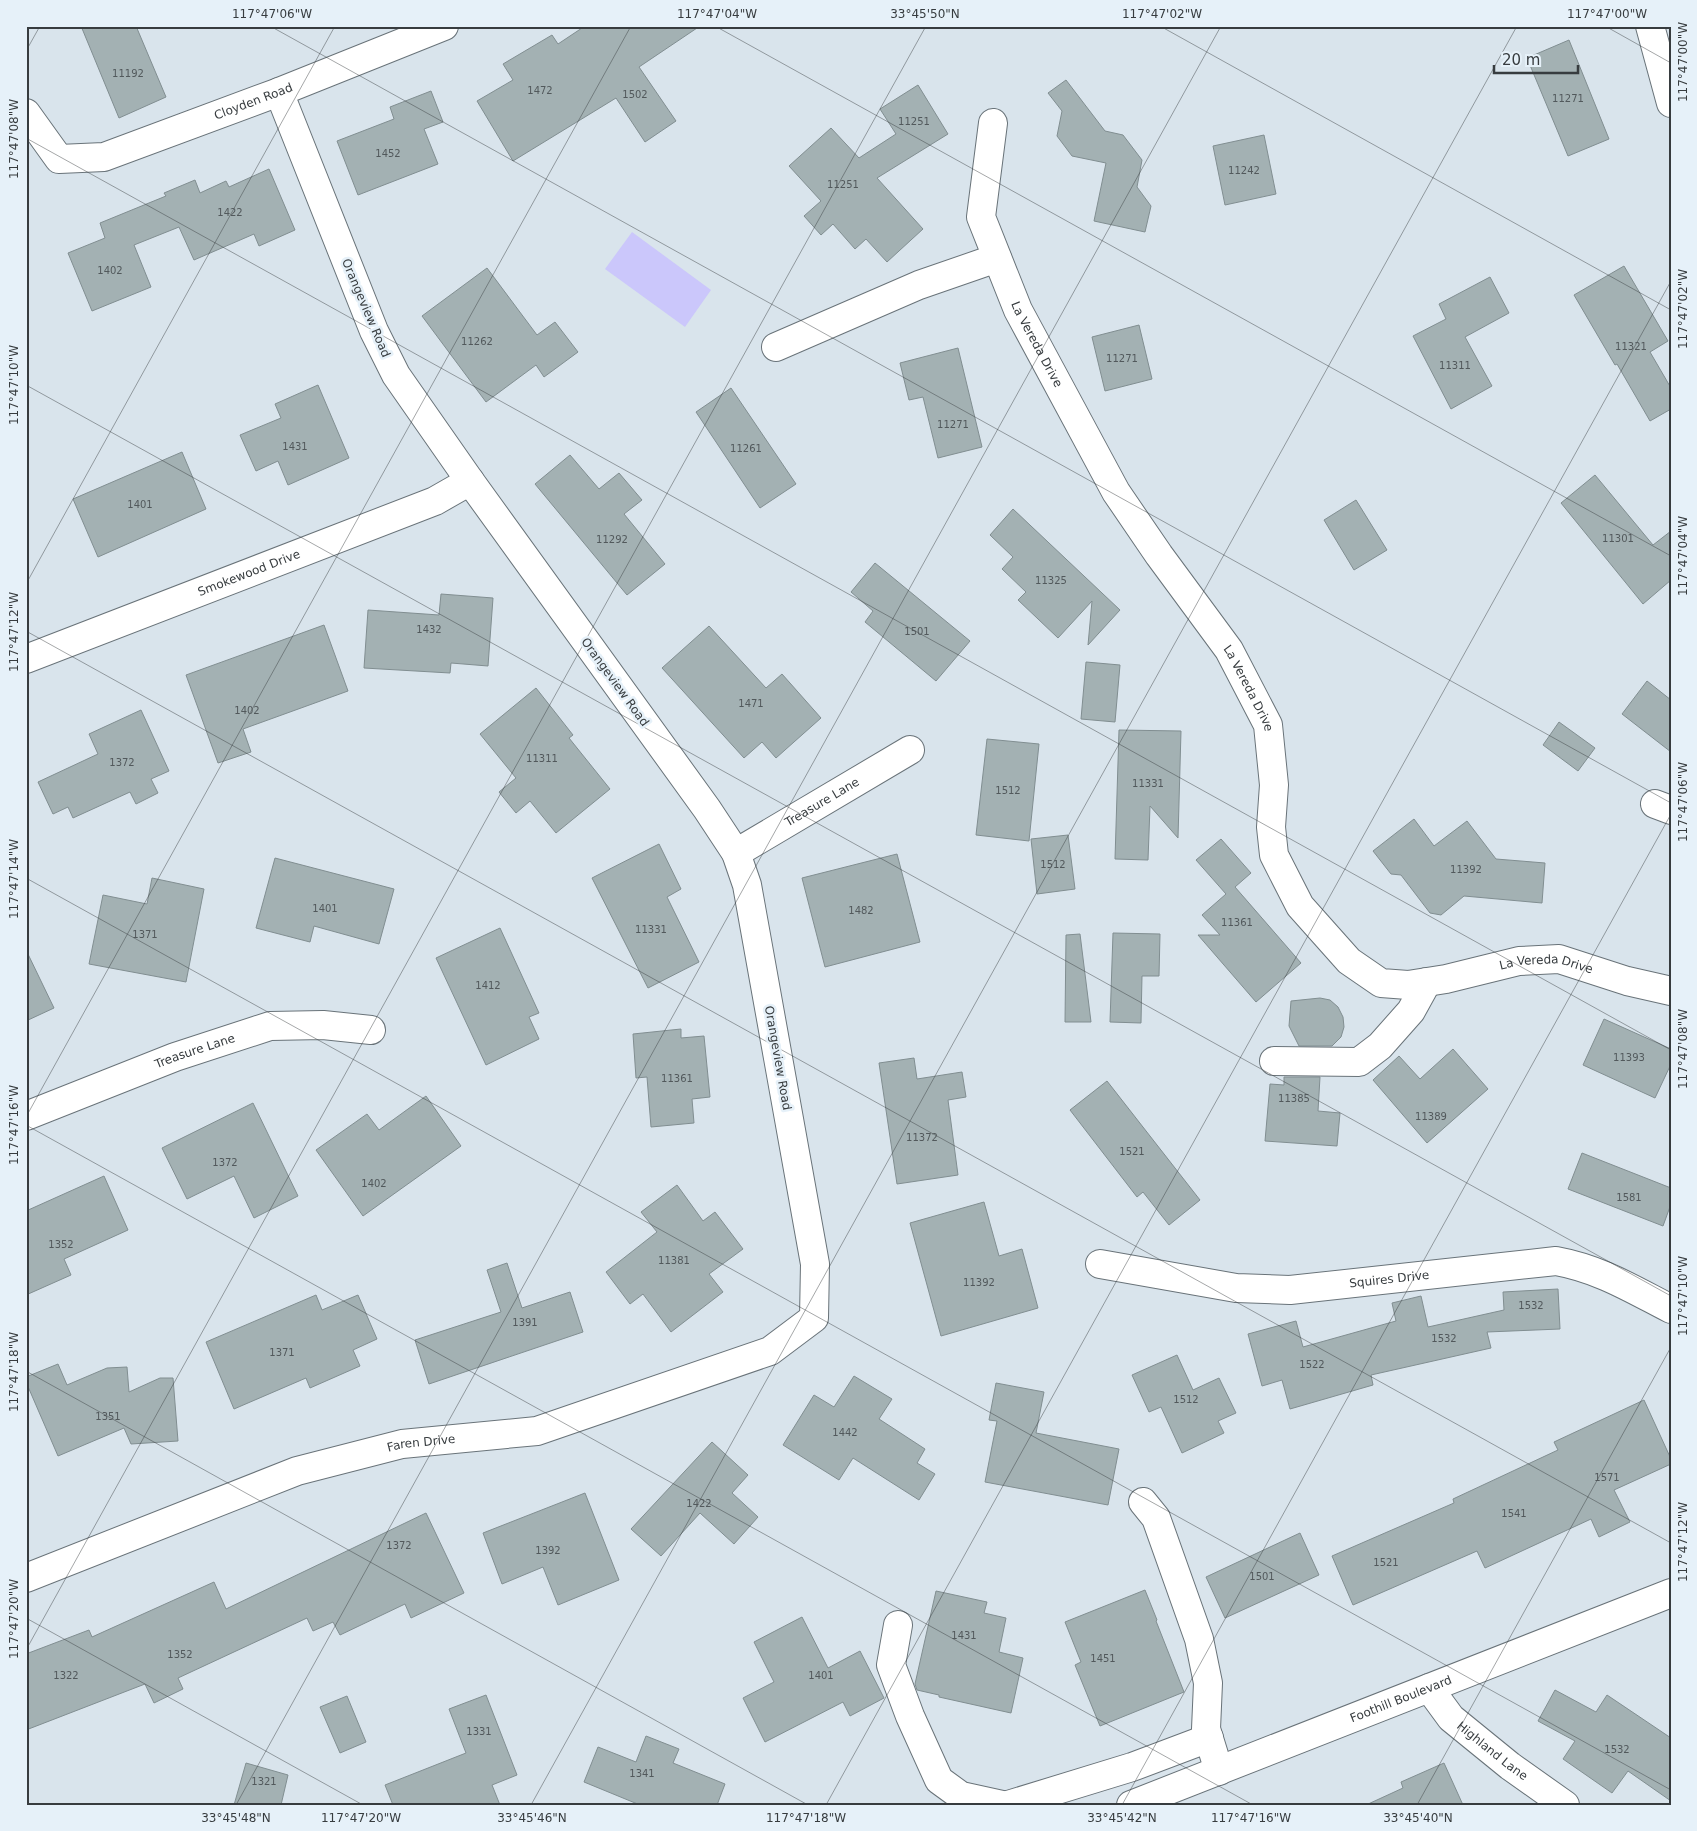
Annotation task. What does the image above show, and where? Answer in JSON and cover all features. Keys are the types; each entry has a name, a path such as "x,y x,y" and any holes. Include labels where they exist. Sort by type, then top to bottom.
{"street":[{"name":"Cloyden Road","path":"26,113 59,159 104,157 279,92 444,26"},
{"path":"1650,26 1671,103"},
{"name":"Orangeview Road","path":"279,92 374,331 396,375 470,481 707,809 736,853 747,885 815,1264 814,1318"},
{"name":"La Vereda Drive","path":"993,123 981,217 997,258 1018,310 1116,492 1159,555 1229,650 1268,725 1274,785 1271,827 1274,855 1300,906 1349,961 1380,983 1408,985 1446,979 1519,960 1559,959 1626,981 1671,991"},
{"path":"776,348 919,285 997,258"},
{"name":"Smokewood Drive","path":"26,659 435,501 470,481"},
{"name":"Treasure Lane","path":"736,853 910,750"},
{"path":"1274,1061 1359,1062 1380,1046 1411,1011 1427,982"},
{"name":"Treasure Lane","path":"26,1116 174,1057 270,1026 323,1025 371,1030"},
{"name":"Squires Drive","path":"1100,1264 1236,1288 1290,1290 1556,1261 1579,1265 1603,1273 1671,1309"},
{"name":"Faren Drive","path":"26,1578 297,1471 402,1444 537,1432 770,1351 814,1318"},
{"path":"1143,1502 1156,1518 1199,1639 1208,1683 1206,1730 1218,1771"},
{"name":"Foothill Boulevard","path":"1131,1805 1671,1593"},
{"path":"898,1625 891,1664 910,1716 944,1793 1002,1805"},
{"name":"Highland Lane","path":"1429,1688 1451,1718 1510,1766 1565,1805"},
{"path":"1008,1805 1132,1767 1209,1738"}],"shaded area":[{"path":"632,232 711,290 685,327 605,269"}],"building":[{"path":"81,26 136,26 166,97 119,118"},
{"path":"585,26 700,26 639,67 676,121 645,142 616,98 513,161 477,101 513,80 503,64 552,35 558,44"},
{"path":"1569,40 1609,139 1568,156 1527,58"},
{"path":"1066,80 1105,131 1123,135 1142,160 1137,187 1151,206 1145,232 1094,221 1106,163 1072,156 1057,136 1062,111 1048,93"},
{"path":"918,85 948,134 877,178 923,229 887,262 866,239 855,249 833,224 821,235 804,216 821,201 789,166 831,128 859,158 896,134 880,109"},
{"path":"431,91 443,122 424,129 438,164 358,195 337,141 394,119 390,107"},
{"path":"1264,135 1276,194 1225,205 1213,146"},
{"path":"269,169 295,230 259,246 254,234 194,260 179,227 134,245 151,287 92,311 68,253 105,238 100,223 166,196 164,193 195,180 200,193 226,181 229,187"},
{"path":"1624,266 1668,341 1650,352 1671,388 1671,409 1650,421 1574,295"},
{"path":"487,268 537,335 555,322 578,352 544,377 536,365 486,402 422,316"},
{"path":"1490,277 1509,313 1465,337 1492,386 1451,409 1413,336 1446,319 1439,304"},
{"path":"1139,325 1152,379 1105,391 1092,337"},
{"path":"958,348 982,447 938,458 923,397 909,400 900,363"},
{"path":"318,385 349,458 288,485 278,461 256,471 240,435 281,418 275,404"},
{"path":"731,388 796,484 760,508 696,412"},
{"path":"182,452 206,509 98,557 73,499"},
{"path":"570,455 599,489 619,473 642,500 624,514 665,564 627,595 535,484"},
{"path":"1595,475 1653,545 1671,531 1671,580 1643,604 1561,503"},
{"path":"1356,500 1387,550 1354,570 1324,520"},
{"path":"1013,509 1120,610 1088,645 1092,601 1058,638 1018,600 1026,592 1002,569 1013,557 990,535"},
{"path":"875,563 970,641 936,681 865,622 873,611 851,592"},
{"path":"441,594 493,598 488,666 451,663 450,673 364,668 368,610 439,615"},
{"path":"324,625 348,691 243,729 251,752 218,763 186,675"},
{"path":"709,626 766,688 782,674 821,718 776,758 762,742 744,758 662,668"},
{"path":"1086,662 1120,665 1115,722 1081,719"},
{"path":"1647,681 1671,700 1671,752 1622,714"},
{"path":"536,688 573,735 569,738 610,789 556,833 530,801 516,813 499,792 516,778 480,734"},
{"path":"141,710 169,771 151,779 158,793 136,804 130,792 73,818 68,807 53,814 38,782 98,754 89,734"},
{"path":"1559,722 1595,748 1578,771 1543,745"},
{"path":"1119,730 1181,731 1178,838 1150,806 1148,860 1115,859"},
{"path":"987,739 1039,744 1029,841 976,835"},
{"path":"1414,819 1434,846 1467,821 1496,859 1545,863 1542,903 1464,896 1441,915 1430,913 1401,875 1391,874 1373,851"},
{"path":"1068,835 1075,889 1037,894 1031,839"},
{"path":"1221,839 1251,873 1235,887 1301,963 1256,1002 1198,935 1220,935 1202,915 1226,894 1196,860"},
{"path":"659,844 681,889 667,897 699,962 648,988 592,878"},
{"path":"897,854 920,942 825,967 802,878"},
{"path":"275,858 394,889 379,944 314,926 310,942 256,928"},
{"path":"152,878 204,889 186,982 89,964 103,895 147,904"},
{"path":"500,928 539,1013 529,1017 539,1039 486,1065 436,958"},
{"path":"1113,933 1160,934 1159,976 1142,976 1141,1023 1110,1022"},
{"path":"1080,934 1091,1022 1065,1022 1066,935"},
{"path":"26,950 54,1008 26,1021"},
{"path":"1320,998 1330,1000 1338,1007 1343,1017 1344,1027 1341,1037 1332,1046 1299,1046 1289,1026 1291,1001"},
{"path":"1604,1019 1671,1049 1671,1064 1655,1098 1583,1065"},
{"path":"681,1029 681,1038 704,1036 710,1097 692,1099 694,1123 651,1127 647,1077 636,1078 633,1034"},
{"path":"1453,1049 1488,1089 1427,1143 1373,1080 1399,1056 1420,1079"},
{"path":"914,1058 917,1079 962,1072 966,1097 948,1100 958,1175 897,1184 879,1063"},
{"path":"1284,1077 1320,1077 1318,1111 1340,1113 1337,1146 1265,1141 1270,1084 1284,1085"},
{"path":"1107,1081 1200,1200 1169,1225 1143,1192 1137,1197 1070,1110"},
{"path":"426,1096 461,1146 363,1216 316,1150 367,1114 379,1130"},
{"path":"253,1103 298,1196 254,1218 234,1176 187,1199 162,1148"},
{"path":"1582,1153 1671,1188 1671,1204 1663,1226 1568,1189"},
{"path":"104,1176 128,1230 64,1259 71,1275 26,1295 26,1211"},
{"path":"677,1185 703,1221 715,1212 743,1249 709,1274 723,1292 671,1332 643,1294 630,1304 606,1272 657,1232 641,1212"},
{"path":"984,1202 999,1256 1022,1249 1038,1308 941,1336 910,1223"},
{"path":"507,1263 522,1308 570,1292 583,1332 429,1384 415,1340 501,1312 487,1270"},
{"path":"1558,1289 1560,1329 1487,1332 1491,1348 1371,1375 1373,1385 1290,1409 1282,1380 1262,1386 1248,1334 1296,1321 1303,1347 1396,1321 1392,1303 1421,1296 1428,1327 1504,1310 1503,1292"},
{"path":"316,1295 322,1310 358,1295 377,1339 353,1350 360,1366 310,1388 306,1378 234,1409 206,1342"},
{"path":"1177,1355 1193,1390 1219,1378 1236,1413 1218,1421 1224,1433 1182,1453 1161,1407 1149,1412 1132,1375"},
{"path":"58,1364 67,1385 107,1368 127,1367 129,1392 160,1378 173,1378 178,1441 131,1444 124,1428 58,1456 26,1382 26,1377"},
{"path":"854,1376 892,1399 879,1419 925,1449 917,1463 935,1474 919,1500 853,1458 839,1480 783,1445 814,1395 834,1407"},
{"path":"996,1383 1044,1392 1036,1433 1119,1449 1108,1505 985,1482 997,1421 989,1420"},
{"path":"1644,1400 1671,1459 1671,1464 1614,1490 1630,1522 1599,1537 1591,1519 1485,1568 1477,1551 1353,1605 1332,1556 1454,1503 1453,1499 1558,1450 1554,1442"},
{"path":"712,1442 748,1475 732,1493 758,1517 734,1544 700,1513 661,1556 631,1529"},
{"path":"585,1493 619,1580 558,1605 543,1567 502,1584 483,1533"},
{"path":"426,1513 464,1593 411,1618 405,1604 340,1635 333,1622 313,1631 307,1618 178,1678 183,1689 154,1703 145,1684 26,1730 26,1654 89,1630 92,1637 214,1582 226,1609"},
{"path":"1300,1533 1319,1575 1225,1618 1206,1577"},
{"path":"1145,1590 1184,1692 1100,1726 1075,1665 1081,1662 1065,1622"},
{"path":"936,1591 987,1602 984,1613 1006,1618 999,1652 1023,1658 1011,1713 939,1697 939,1695 917,1690 915,1684"},
{"path":"802,1617 828,1668 860,1651 884,1698 850,1716 843,1702 765,1742 743,1698 774,1682 754,1642"},
{"path":"1555,1690 1596,1712 1607,1695 1671,1738 1671,1801 1628,1771 1612,1793 1563,1759 1575,1741 1538,1721"},
{"path":"486,1695 517,1775 492,1785 500,1805 393,1805 385,1785 466,1753 449,1709"},
{"path":"347,1696 366,1742 340,1753 320,1707"},
{"path":"646,1736 679,1749 673,1763 725,1784 717,1805 640,1805 584,1782 598,1747 636,1762"},
{"path":"246,1763 288,1775 281,1805 234,1805"},
{"path":"1444,1763 1463,1805 1366,1805 1403,1788 1401,1782"}]}
